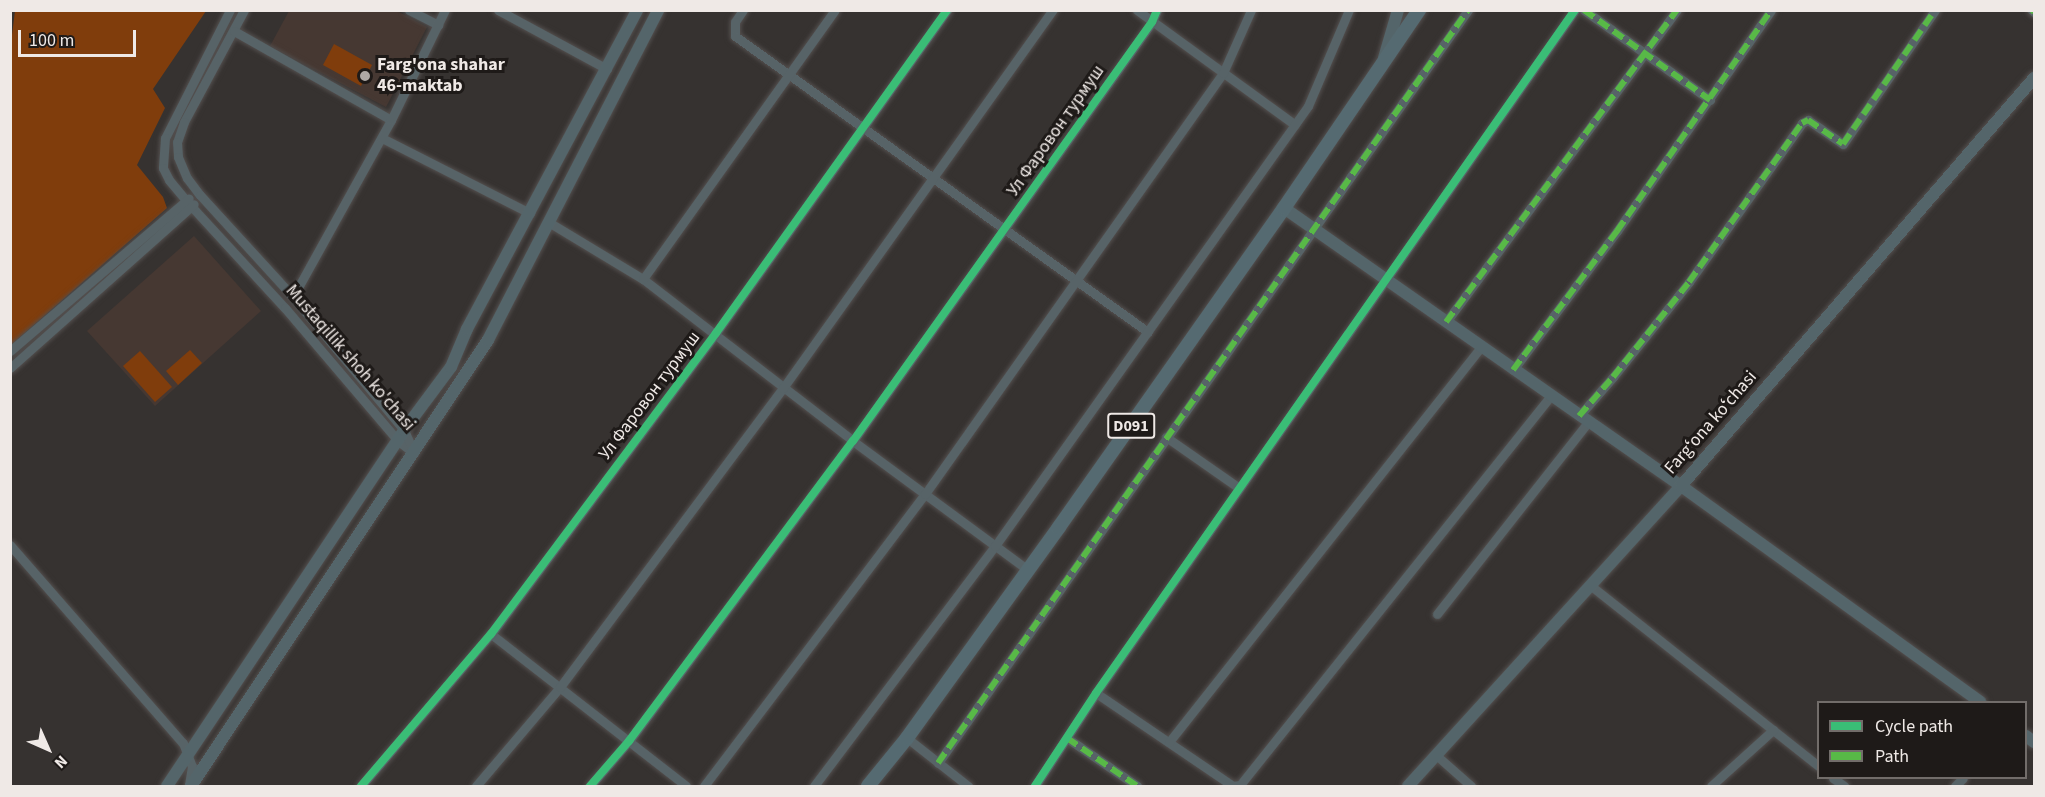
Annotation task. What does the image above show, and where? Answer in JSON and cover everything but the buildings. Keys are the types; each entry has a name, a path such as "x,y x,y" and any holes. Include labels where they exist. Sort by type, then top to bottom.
{"main road":[{"name":"D091","path":"868,786 907,738 1028,570 1284,208 1384,58 1419,10"}],"street":[{"name":"Mustaqillik shoh ko'chasi","path":"230,10 165,138 163,168 192,207 401,435"},
{"name":"Mustaqillik shoh ko'chasi","path":"244,10 184,122 177,142 178,157 187,178 200,195 293,297 414,453"},
{"path":"409,10 438,26"},
{"path":"293,297 382,138 445,10"},
{"path":"498,10 606,69"},
{"path":"167,786 401,435 451,367 467,329 636,10"},
{"path":"190,786 488,340 658,10"},
{"path":"743,10 735,22 735,36 1148,332"},
{"path":"643,279 835,10"},
{"name":"Ул Фаровон турмуш","path":"361,786 491,634 716,333 947,10"},
{"path":"476,786 560,687 783,388 1053,10"},
{"path":"1137,10 1296,125"},
{"name":"Ул Фаровон турмуш","path":"590,786 629,741 853,441 1152,22 1157,10"},
{"path":"704,786 925,494 1223,73 1251,10"},
{"path":"814,786 995,546 1296,125 1308,106 1349,10"},
{"path":"1384,58 1398,10"},
{"path":"938,763 1468,10"},
{"path":"1035,786 1096,693 1575,10"},
{"path":"1584,10 1710,100"},
{"path":"1446,322 1677,10"},
{"path":"1513,370 1710,100 1772,10"},
{"path":"1437,614 1613,377 1689,282 1802,123 1808,120 1844,144 1935,10"},
{"path":"234,31 391,120"},
{"name":"Fargʻona koʻchasi","path":"1408,786 1681,486 2034,78"},
{"path":"382,138 530,213"},
{"path":"10,351 185,199 200,195"},
{"path":"10,368 192,207 200,195"},
{"path":"1284,208 1681,486 1979,701"},
{"path":"550,223 643,279 716,333 853,441 1028,570"},
{"path":"1169,742 1481,347"},
{"path":"1096,693 1233,786 1240,785 1550,396"},
{"path":"425,402 423,408 426,416 436,420"},
{"path":"1166,437 1239,488"},
{"path":"10,545 183,743 189,753 192,766 190,786"},
{"path":"1590,585 1817,765"},
{"path":"491,634 686,786"},
{"path":"1711,786 1773,730"},
{"path":"907,738 968,786"},
{"path":"1067,738 1137,786"},
{"path":"1436,755 1471,786"}],"shaded area":[{"path":"15,11 206,11 153,89 165,108 137,165 163,197 167,208 11,345 10,51"},
{"name":"Farg'ona shahar 46-maktab","path":"289,11 397,11 427,27 386,107 270,46"},
{"path":"334,44 372,65 361,86 323,65"},
{"path":"194,236 261,311 155,406 87,331"},
{"path":"190,350 202,363 178,385 166,371"},
{"path":"140,351 172,387 155,402 123,366"}],"marked path":[{"path":"938,763 1468,10"},
{"path":"1584,10 1710,100"},
{"path":"1446,322 1677,10"},
{"path":"1513,370 1617,231 1771,10"},
{"path":"1579,416 1689,282 1802,123 1808,120 1843,144 1935,10"},
{"path":"1067,738 1137,786"}],"cycle path":[{"path":"361,786 491,634 716,333 947,10"},
{"path":"590,786 629,741 853,441 1152,22 1157,10"},
{"path":"1035,786 1096,693 1575,10"}],"place":[{"name":"Farg'ona shahar 46-maktab","path":"365,76"}]}
